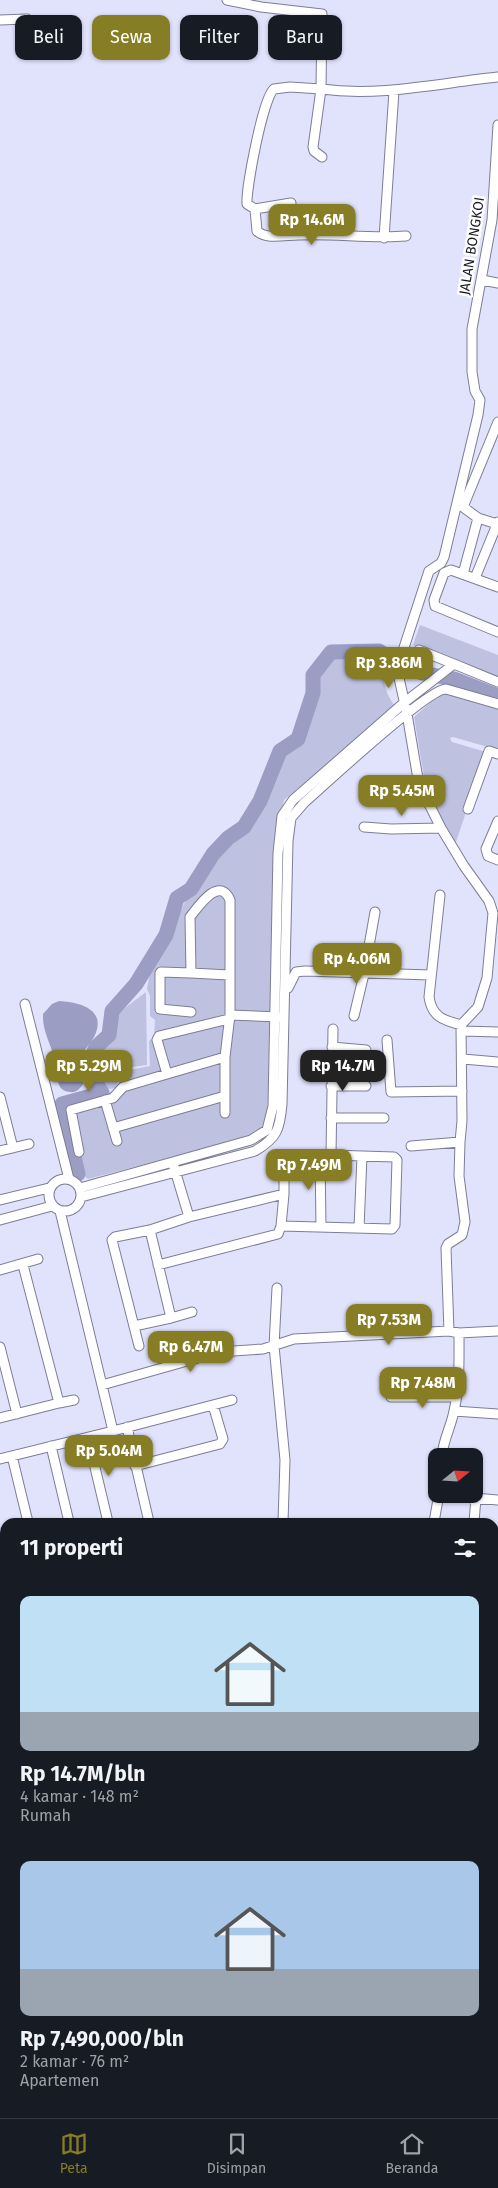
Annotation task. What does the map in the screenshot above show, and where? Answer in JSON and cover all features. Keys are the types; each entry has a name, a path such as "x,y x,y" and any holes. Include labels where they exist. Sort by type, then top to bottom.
{"street":[{"path":"227,0 262,7 322,14 322,89 313,147 314,152 322,157"},
{"path":"0,20 15,19"},
{"path":"291,203 255,209 247,204 260,124 271,91 274,89 290,87 343,92 394,91 445,82 498,76"},
{"path":"384,238 394,91"},
{"name":"JALAN BONGKOI","path":"405,702 397,669 399,658 430,571 441,563 444,557 479,408 480,400 472,372 472,329 492,220 498,125"},
{"path":"255,209 257,231 266,235 321,234 384,238 406,236"},
{"path":"482,280 498,283"},
{"path":"475,578 498,523 478,518 464,509 463,505 498,422"},
{"path":"463,574 478,518"},
{"path":"498,587 451,570 444,573 434,600 435,606 498,632"},
{"path":"419,650 498,682"},
{"path":"80,1192 251,1140 267,1130 273,1106 278,841 282,816 293,800 405,702 454,664"},
{"path":"80,1192 176,1173 255,1151 273,1139 281,1120 288,841 291,818 304,803 407,714 442,689 498,704"},
{"path":"405,702 421,788 441,828 464,866 489,901 493,913 487,978 478,1007 462,1028 462,1120 459,1176 464,1232 448,1244 446,1248 449,1331"},
{"path":"468,809 489,750 498,754"},
{"path":"498,821 486,850 488,856 498,860"},
{"path":"364,827 391,829 441,828"},
{"path":"278,841 288,841"},
{"path":"191,973 190,917 209,894 220,891 226,893 230,900 229,1017 225,1057 225,1113"},
{"path":"440,895 429,997 434,1013 462,1028 498,1032"},
{"path":"354,1016 375,912"},
{"path":"191,1012 161,1010 159,999 160,972 229,975"},
{"path":"285,996 296,972 431,975"},
{"path":"25,1004 69,1179 80,1192"},
{"path":"167,1074 158,1045 159,1036 229,1017 284,1018"},
{"path":"331,1155 333,1029"},
{"path":"387,1040 391,1092 462,1091"},
{"path":"332,1047 366,1050"},
{"path":"79,1152 70,1110 116,1096 123,1086 225,1057"},
{"path":"463,1059 498,1062"},
{"path":"331,1086 366,1086"},
{"path":"113,1128 225,1096"},
{"path":"0,1097 13,1148"},
{"path":"105,1100 117,1141"},
{"path":"331,1118 384,1118"},
{"path":"411,1146 460,1142"},
{"path":"0,1151 29,1144"},
{"path":"320,1155 321,1227"},
{"path":"158,1265 278,1234 282,1226 285,1158 290,1156 331,1155 394,1157 397,1160 395,1226 392,1229 282,1226"},
{"path":"359,1228 362,1156"},
{"path":"172,1163 189,1218"},
{"path":"0,1200 49,1188 60,1179 69,1179"},
{"path":"49,1188 48,1197 56,1208 113,1431"},
{"path":"0,1220 56,1208 74,1209 80,1192"},
{"path":"139,1346 112,1240 115,1237 150,1230 284,1194"},
{"path":"150,1230 171,1318"},
{"path":"0,1270 23,1265 38,1259"},
{"path":"23,1265 60,1403"},
{"path":"277,1288 274,1346 285,1460 283,1518"},
{"path":"134,1326 192,1312"},
{"path":"102,1386 219,1352 263,1349 294,1339 449,1331 459,1333 498,1331"},
{"path":"443,1448 454,1411 456,1397 459,1374 459,1333"},
{"path":"0,1347 17,1414"},
{"path":"391,1397 456,1397"},
{"path":"0,1418 74,1400"},
{"path":"0,1459 232,1400"},
{"path":"135,1466 220,1444 223,1439 213,1405"},
{"path":"454,1411 498,1414"},
{"path":"127,1427 148,1518"},
{"path":"88,1438 107,1518"},
{"path":"51,1446 68,1518"},
{"path":"12,1456 27,1518"},
{"path":"483,1499 498,1500"},
{"path":"435,1518 437,1503"},
{"path":"474,1518 476,1503"}],"shaded area":[{"path":"420,625 498,655 498,677 413,645"},
{"path":"379,654 386,660 383,679 389,697 396,707 284,800 276,836 267,1125 257,1135 88,1179 82,1174 67,1107 120,1090 119,1072 150,1066 149,1041 154,1037 155,1020 150,1016 150,996 147,989 150,973 185,902 225,845 247,829 267,793 281,754 301,741 318,693 317,676 333,655"},
{"path":"442,692 498,706 498,750 453,737 450,738 452,742 486,752 455,845 431,802 423,771 414,717"},
{"path":"146,992 147,1065 118,1069 117,1088 107,1089 97,1068 97,1058 116,1034 117,1014"},
{"path":"59,1001 83,1005 94,1014 97,1020 94,1037 76,1063 77,1074 82,1079 83,1084 74,1092 65,1091 59,1084 55,1060 43,1020 43,1014 52,1004"}],"waterway":[{"path":"78,1174 62,1104 102,1093 90,1072 90,1060 96,1047 109,1035 112,1011 136,984 166,935 177,898 191,889 213,854 228,838 244,827 260,801 280,751 298,739 313,693 313,675 331,652 379,651 391,659 422,673 454,679 498,696"}]}
